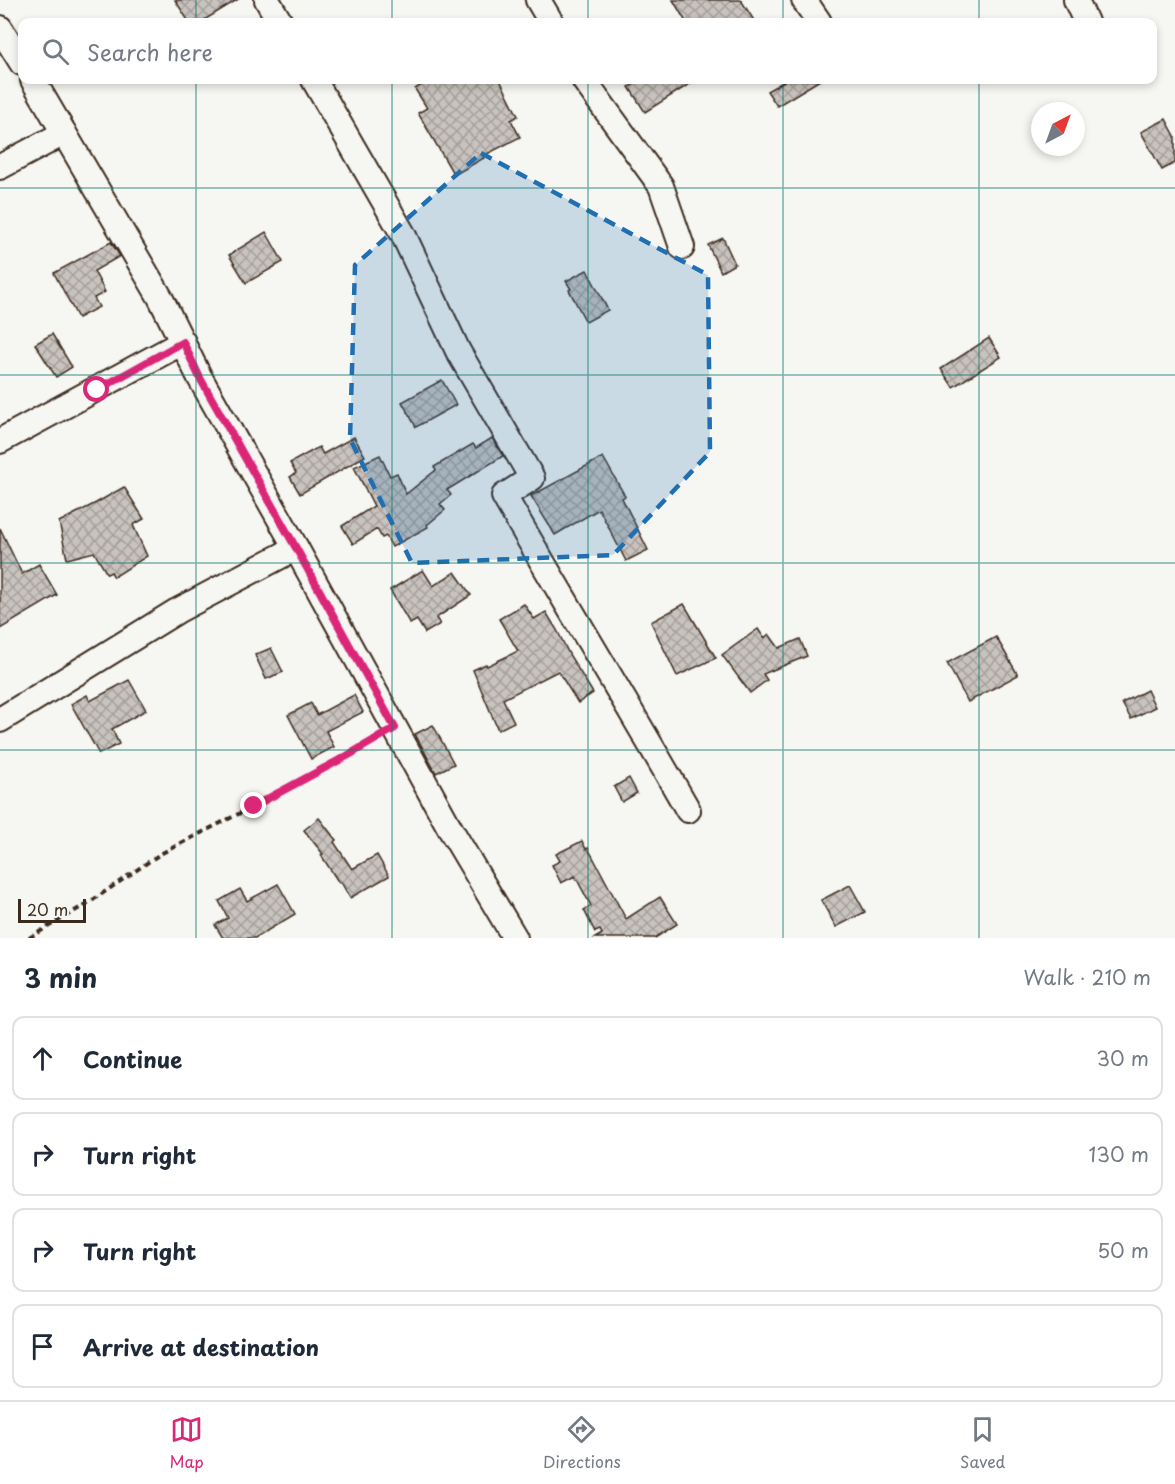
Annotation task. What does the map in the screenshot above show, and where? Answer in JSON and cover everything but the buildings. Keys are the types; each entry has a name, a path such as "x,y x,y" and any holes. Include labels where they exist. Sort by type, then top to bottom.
{"street":[{"path":"267,0 278,18"},
{"path":"538,0 549,18"},
{"path":"804,0 816,18"},
{"path":"1076,0 1084,18"},
{"path":"0,28 18,57"},
{"path":"35,84 160,297 200,378 452,832 514,938"},
{"path":"316,84 403,234 458,351 532,478 504,496 688,810"},
{"path":"587,84 661,186 682,248"},
{"path":"0,167 64,133"},
{"path":"0,441 183,342"},
{"path":"0,720 177,611 296,548"}],"path":[{"path":"29,938 90,902 160,855 305,779 395,728"}],"highlighted area":[{"path":"481,153 708,275 710,452 613,555 412,563 350,439 355,265"}],"route":[{"path":"97,390 183,342 200,378 395,728 254,806"}]}
